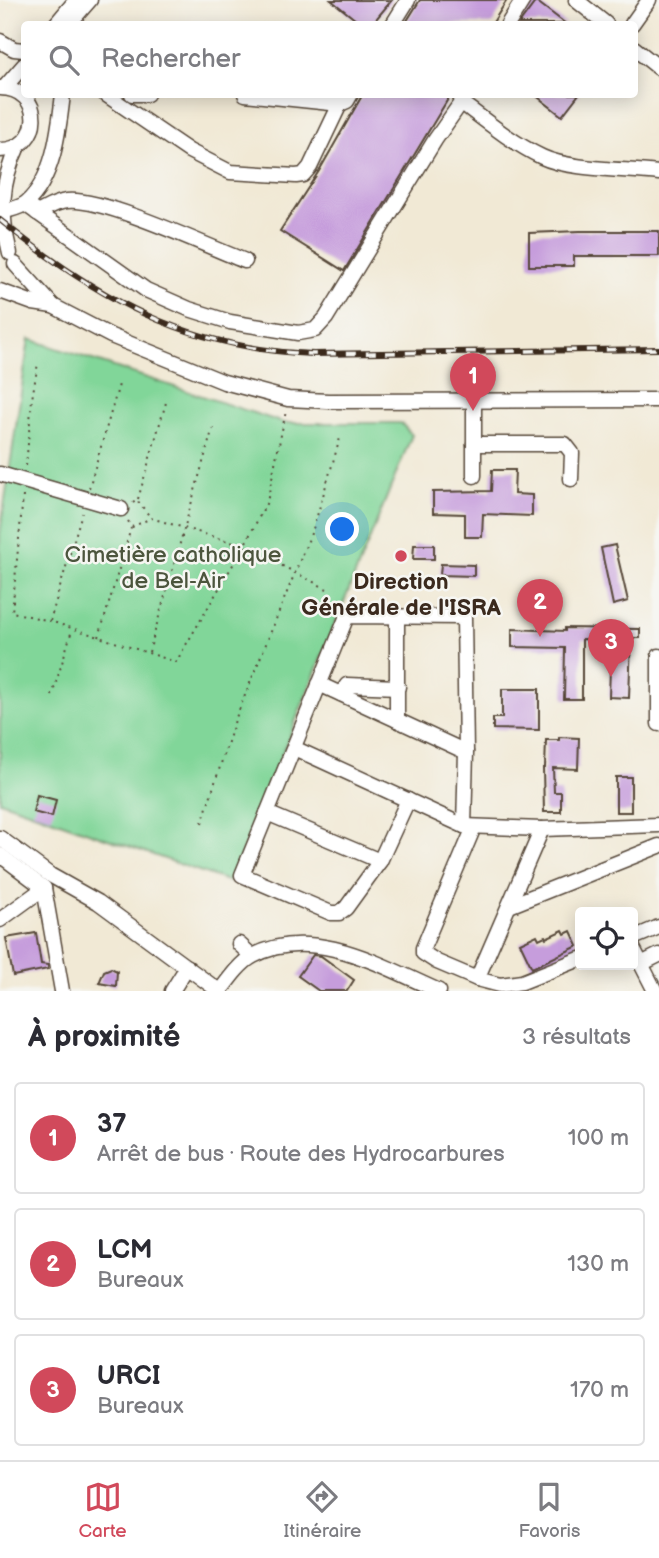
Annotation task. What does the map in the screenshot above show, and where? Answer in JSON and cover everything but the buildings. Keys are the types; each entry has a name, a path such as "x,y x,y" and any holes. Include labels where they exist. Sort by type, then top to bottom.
{"street":[{"path":"58,21 76,0"},
{"path":"72,21 90,0"},
{"path":"395,21 408,0"},
{"path":"510,21 523,0"},
{"path":"576,0 602,21"},
{"path":"634,21 649,0"},
{"path":"0,41 21,50"},
{"path":"638,50 659,68"},
{"path":"21,68 2,88 21,94"},
{"path":"1,213 25,204 47,171 57,138 62,98"},
{"path":"111,98 189,151 230,172 296,176 303,175 310,167 346,99 326,98"},
{"path":"25,204 146,290 189,309 230,322 298,333 310,332 320,327 435,140 464,99 513,140 544,158 574,165 659,173"},
{"path":"32,101 33,125 30,134 18,146 6,176 1,213 2,231 13,278 0,290 33,303 53,306 111,336 178,365 224,382 288,399 659,400"},
{"path":"0,150 18,146"},
{"path":"37,214 56,203 77,201 116,210 245,261"},
{"path":"8,255 53,306"},
{"path":"474,401 474,476"},
{"path":"474,444 565,444 572,453 571,479"},
{"path":"0,474 121,509"},
{"path":"408,800 380,860 346,908 339,913 331,913 242,875 347,616 464,617 469,826 423,948 427,956 477,979 500,985 522,982 575,961"},
{"path":"397,616 397,720"},
{"path":"659,656 659,724"},
{"path":"319,684 466,752"},
{"path":"341,694 347,685 398,687"},
{"path":"294,748 469,826 542,829 659,825"},
{"path":"267,813 380,860"},
{"path":"477,979 542,829"},
{"path":"0,838 50,875 99,902 219,991 252,956 291,943 341,950 439,991"},
{"path":"509,906 659,846"},
{"path":"0,855 44,888 62,991"},
{"path":"0,920 44,888"},
{"path":"638,936 659,927"},
{"path":"239,944 252,956"},
{"path":"641,964 659,955"},
{"path":"638,958 655,991"},
{"path":"176,989 187,967"}],"path":[{"path":"38,363 32,399 12,612 176,662 267,502 288,399"},
{"path":"99,638 132,527 121,509 138,500 167,399"},
{"path":"149,653 214,424"},
{"path":"202,822 235,720 314,526 341,435"},
{"path":"138,500 151,518 244,546 327,589"},
{"path":"132,527 151,518"},
{"path":"52,696 73,629"}],"green space":[{"name":"Cimetière catholique de Bel-Air","path":"29,339 284,423 401,423 412,435 230,882 0,801 0,533"}],"railway":[{"path":"0,220 36,248 108,295 184,330 224,342 267,350 313,354 659,349"}],"place":[{"name":"37","path":"473,411"},
{"name":"Direction Générale de l'ISRA","path":"401,556"},
{"name":"LCM","path":"540,637"},
{"name":"URCI","path":"611,677"}]}
